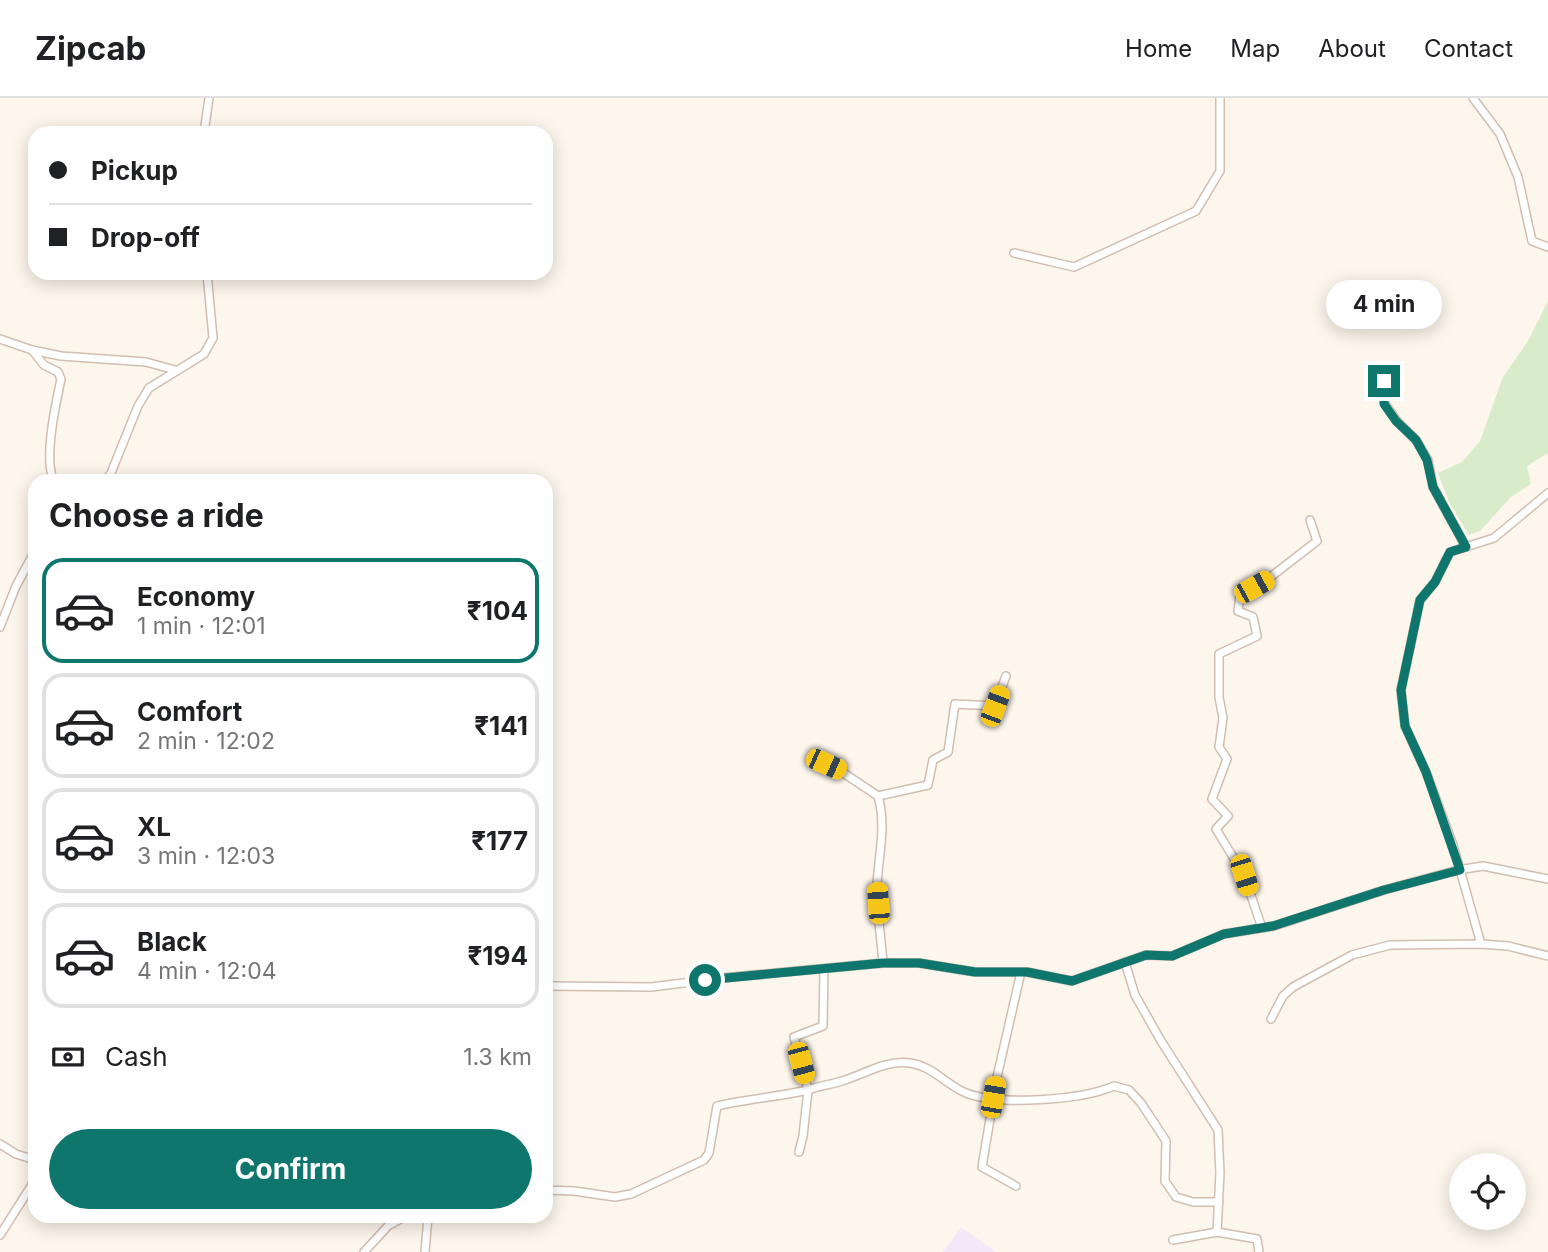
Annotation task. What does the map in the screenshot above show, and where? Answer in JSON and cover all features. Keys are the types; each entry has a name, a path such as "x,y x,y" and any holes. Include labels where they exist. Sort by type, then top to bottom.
{"street":[{"path":"205,126 209,98"},
{"path":"1014,253 1074,267 1196,211 1220,171 1220,98"},
{"path":"1473,98 1500,134 1518,177 1532,241 1548,247"},
{"path":"110,474 143,396 149,388 204,354 213,338 209,280"},
{"path":"0,339 61,356 146,362 175,370"},
{"path":"32,350 44,365 58,372 61,379 50,442 51,474"},
{"path":"1384,381 1384,404 1396,421 1416,440 1427,460 1433,487 1466,547"},
{"path":"1481,944 1460,870 1426,772 1405,726 1401,690 1420,600 1435,582 1450,552 1494,538 1548,494"},
{"path":"1262,928 1244,875 1216,829 1228,816 1212,799 1227,759 1219,747 1223,718 1219,697 1219,654 1257,636 1253,617 1238,611 1240,595 1268,579 1317,541 1310,520"},
{"path":"0,627 28,564"},
{"path":"878,796 928,785 933,760 948,752 956,704 995,706 1006,676"},
{"path":"812,758 839,770 878,796 882,845 877,886 883,963"},
{"path":"553,986 651,987 883,963 919,963 975,972 1021,972 1072,981 1146,955 1172,956 1224,934 1262,928 1460,870 1483,866 1548,879"},
{"path":"1271,1019 1283,996 1293,987 1352,956 1390,945 1508,946 1548,957"},
{"path":"1125,962 1135,995 1218,1130 1220,1173 1217,1233"},
{"path":"799,1152 808,1090 794,1037 823,1026 824,970"},
{"path":"1016,1186 982,1167 993,1097 1021,972"},
{"path":"553,1190 615,1197 631,1194 704,1160 709,1153 717,1106 744,1100 774,1098 839,1082 880,1065 908,1063 924,1066 955,1088 969,1094 993,1097 1071,1098 1098,1093 1114,1086 1129,1090 1166,1141 1165,1181 1176,1197 1193,1202 1219,1202"},
{"path":"0,1144 28,1158"},
{"path":"0,1236 28,1191"},
{"path":"364,1252 393,1223"},
{"path":"425,1252 427,1223"},
{"path":"1173,1240 1217,1233 1257,1239 1259,1252"}],"shaded area":[{"path":"961,1227 996,1252 943,1252"}],"green space":[{"path":"1548,301 1548,453 1527,466 1531,484 1511,497 1480,531 1469,535 1449,502 1438,473 1462,462 1480,441 1503,377 1528,341"}],"route":[{"path":"705,980 883,963 919,963 975,972 1027,972 1072,981 1146,955 1172,956 1224,934 1273,926 1384,890 1460,870 1454,845 1405,726 1401,690 1420,600 1435,582 1450,552 1466,547 1433,487 1427,460 1416,440 1396,421 1384,404 1384,381"}]}
